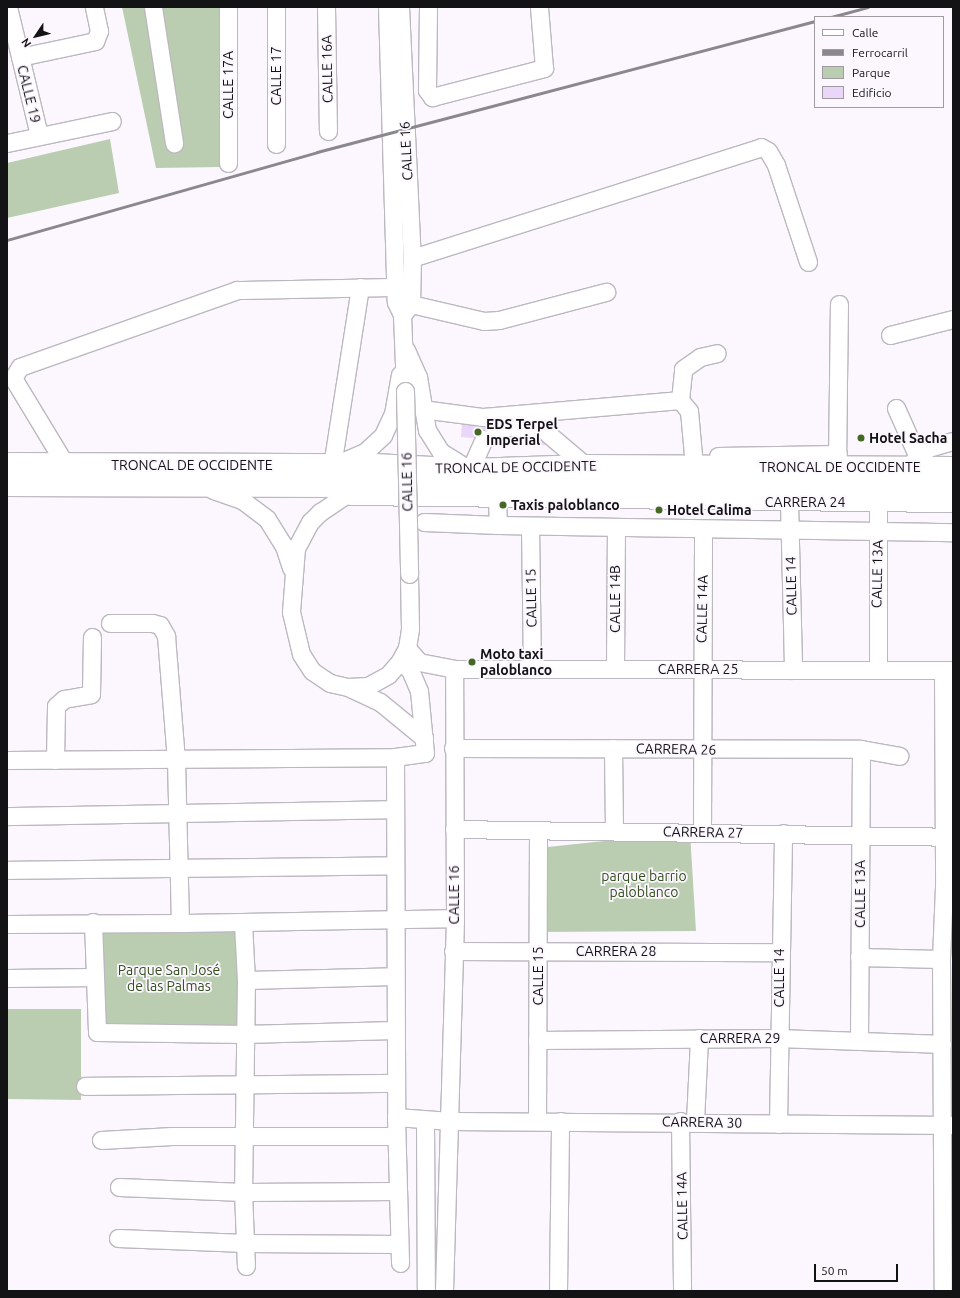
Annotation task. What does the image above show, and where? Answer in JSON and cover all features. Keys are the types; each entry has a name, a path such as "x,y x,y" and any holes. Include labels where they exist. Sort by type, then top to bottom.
{"highway":[{"name":"TRONCAL DE OCCIDENTE","path":"7,464 374,465 470,470 581,462 912,461 953,468"},
{"name":"TRONCAL DE OCCIDENTE","path":"7,485 187,488 284,484 385,486 953,488"}],"street":[{"name":"CALLE 19","path":"8,7 40,135"},
{"path":"20,57 90,44 98,38 99,31 94,7"},
{"path":"153,7 174,143"},
{"name":"CALLE 17A","path":"228,7 228,163"},
{"name":"CALLE 17","path":"276,7 276,144"},
{"name":"CALLE 16A","path":"326,7 328,131"},
{"name":"CALLE 16","path":"387,7 396,302 407,310"},
{"name":"CALLE 16","path":"400,7 412,258 403,350 410,628 404,654"},
{"path":"428,7 427,90 432,97 544,68 539,7"},
{"path":"7,144 40,135 112,122"},
{"path":"412,258 761,147 768,151 776,165 808,262"},
{"path":"332,466 360,287"},
{"path":"65,464 13,378 20,367 237,290 396,287"},
{"path":"407,310 484,320 499,320 606,292"},
{"path":"838,461 839,304"},
{"path":"890,336 953,319"},
{"path":"332,466 365,452 383,435 393,414 403,350"},
{"path":"403,350 418,377 422,409 434,443 452,461 470,470 486,427"},
{"path":"694,462 689,411 680,400 683,369 700,356 717,353"},
{"path":"486,427 680,400"},
{"path":"896,408 912,461 933,446 953,440"},
{"path":"422,409 486,427 540,430 581,462"},
{"path":"385,486 344,496 320,512 302,535 295,555 292,576 291,612 301,654 312,671 330,683 348,687 380,702 424,738"},
{"path":"187,488 227,494 255,509 277,532 287,553 292,576"},
{"name":"CARRERA 24","path":"344,496 497,500 953,503"},
{"path":"497,500 498,525"},
{"name":"CALLE 14","path":"790,502 793,670"},
{"name":"CALLE 13A","path":"878,503 878,670"},
{"path":"424,522 616,529 790,532 953,532"},
{"name":"CALLE 15","path":"530,526 532,669"},
{"name":"CALLE 14B","path":"615,669 616,529"},
{"name":"CALLE 14A","path":"702,832 701,670 703,530"},
{"path":"110,623 152,623 164,628 176,760 180,869 180,924"},
{"path":"410,628 422,652 448,668"},
{"path":"55,760 56,706 64,699 91,694 92,637"},
{"path":"348,687 368,686 388,675 404,654"},
{"path":"7,760 176,760 395,757 425,753 417,684 404,654"},
{"name":"CARRERA 25","path":"404,654 419,662 448,668 948,671"},
{"name":"CALLE 16","path":"444,1291 446,1180 450,1121 455,918 453,748 448,668"},
{"path":"944,1291 947,1070 942,1044 941,959 948,888 948,671"},
{"name":"CARRERA 26","path":"453,748 861,749 899,756"},
{"path":"613,748 614,831"},
{"name":"CALLE 13A","path":"859,1039 861,749"},
{"path":"395,757 394,976 397,1191 400,1262"},
{"path":"7,816 177,815 395,809"},
{"name":"CARRERA 27","path":"454,829 860,834 948,837"},
{"name":"CALLE 15","path":"536,1121 538,1040 538,830"},
{"name":"CALLE 14","path":"778,1124 779,952 784,833"},
{"path":"7,870 180,869 395,865"},
{"path":"7,924 93,922 180,924 455,918"},
{"path":"93,922 96,1032 244,1034 395,1030"},
{"path":"243,923 246,980 242,1135 246,1266"},
{"name":"CARRERA 28","path":"453,951 538,950 779,952"},
{"path":"859,957 941,959"},
{"path":"246,980 394,976"},
{"path":"7,978 95,978"},
{"name":"CALLE 14A","path":"682,1291 688,1121 699,1038"},
{"name":"CARRERA 29","path":"538,1040 779,1038 859,1039 942,1044"},
{"path":"85,1086 396,1083"},
{"name":"CARRERA 30","path":"396,1117 426,1121 688,1121 778,1124 947,1124"},
{"path":"426,1121 426,1291"},
{"path":"558,1291 560,1121"},
{"path":"101,1140 242,1135 396,1136"},
{"path":"119,1187 243,1192 397,1191"},
{"path":"118,1238 245,1243 399,1244"}],"green space":[{"path":"122,7 220,7 221,167 156,168"},
{"path":"110,139 119,193 7,218 7,163"},
{"name":"parque barrio paloblanco","path":"690,832 696,931 538,932 538,848"},
{"name":"Parque San José de las Palmas","path":"237,929 238,1026 101,1027 100,930"},
{"path":"7,1009 81,1009 81,1100 7,1099"}],"building":[{"name":"EDS Terpel Imperial","path":"534,415 548,416 547,445 532,444"},
{"name":"EDS Terpel Imperial","path":"462,422 494,425 493,440 461,437"}],"railway":[{"path":"835,16 868,7"},
{"path":"7,240 317,152 814,21"}],"place":[{"name":"EDS Terpel Imperial","path":"478,432"},
{"name":"Hotel Sacha","path":"861,438"},
{"name":"Taxis paloblanco","path":"503,505"},
{"name":"Hotel Calima","path":"659,510"},
{"name":"Moto taxi paloblanco","path":"472,662"}]}
